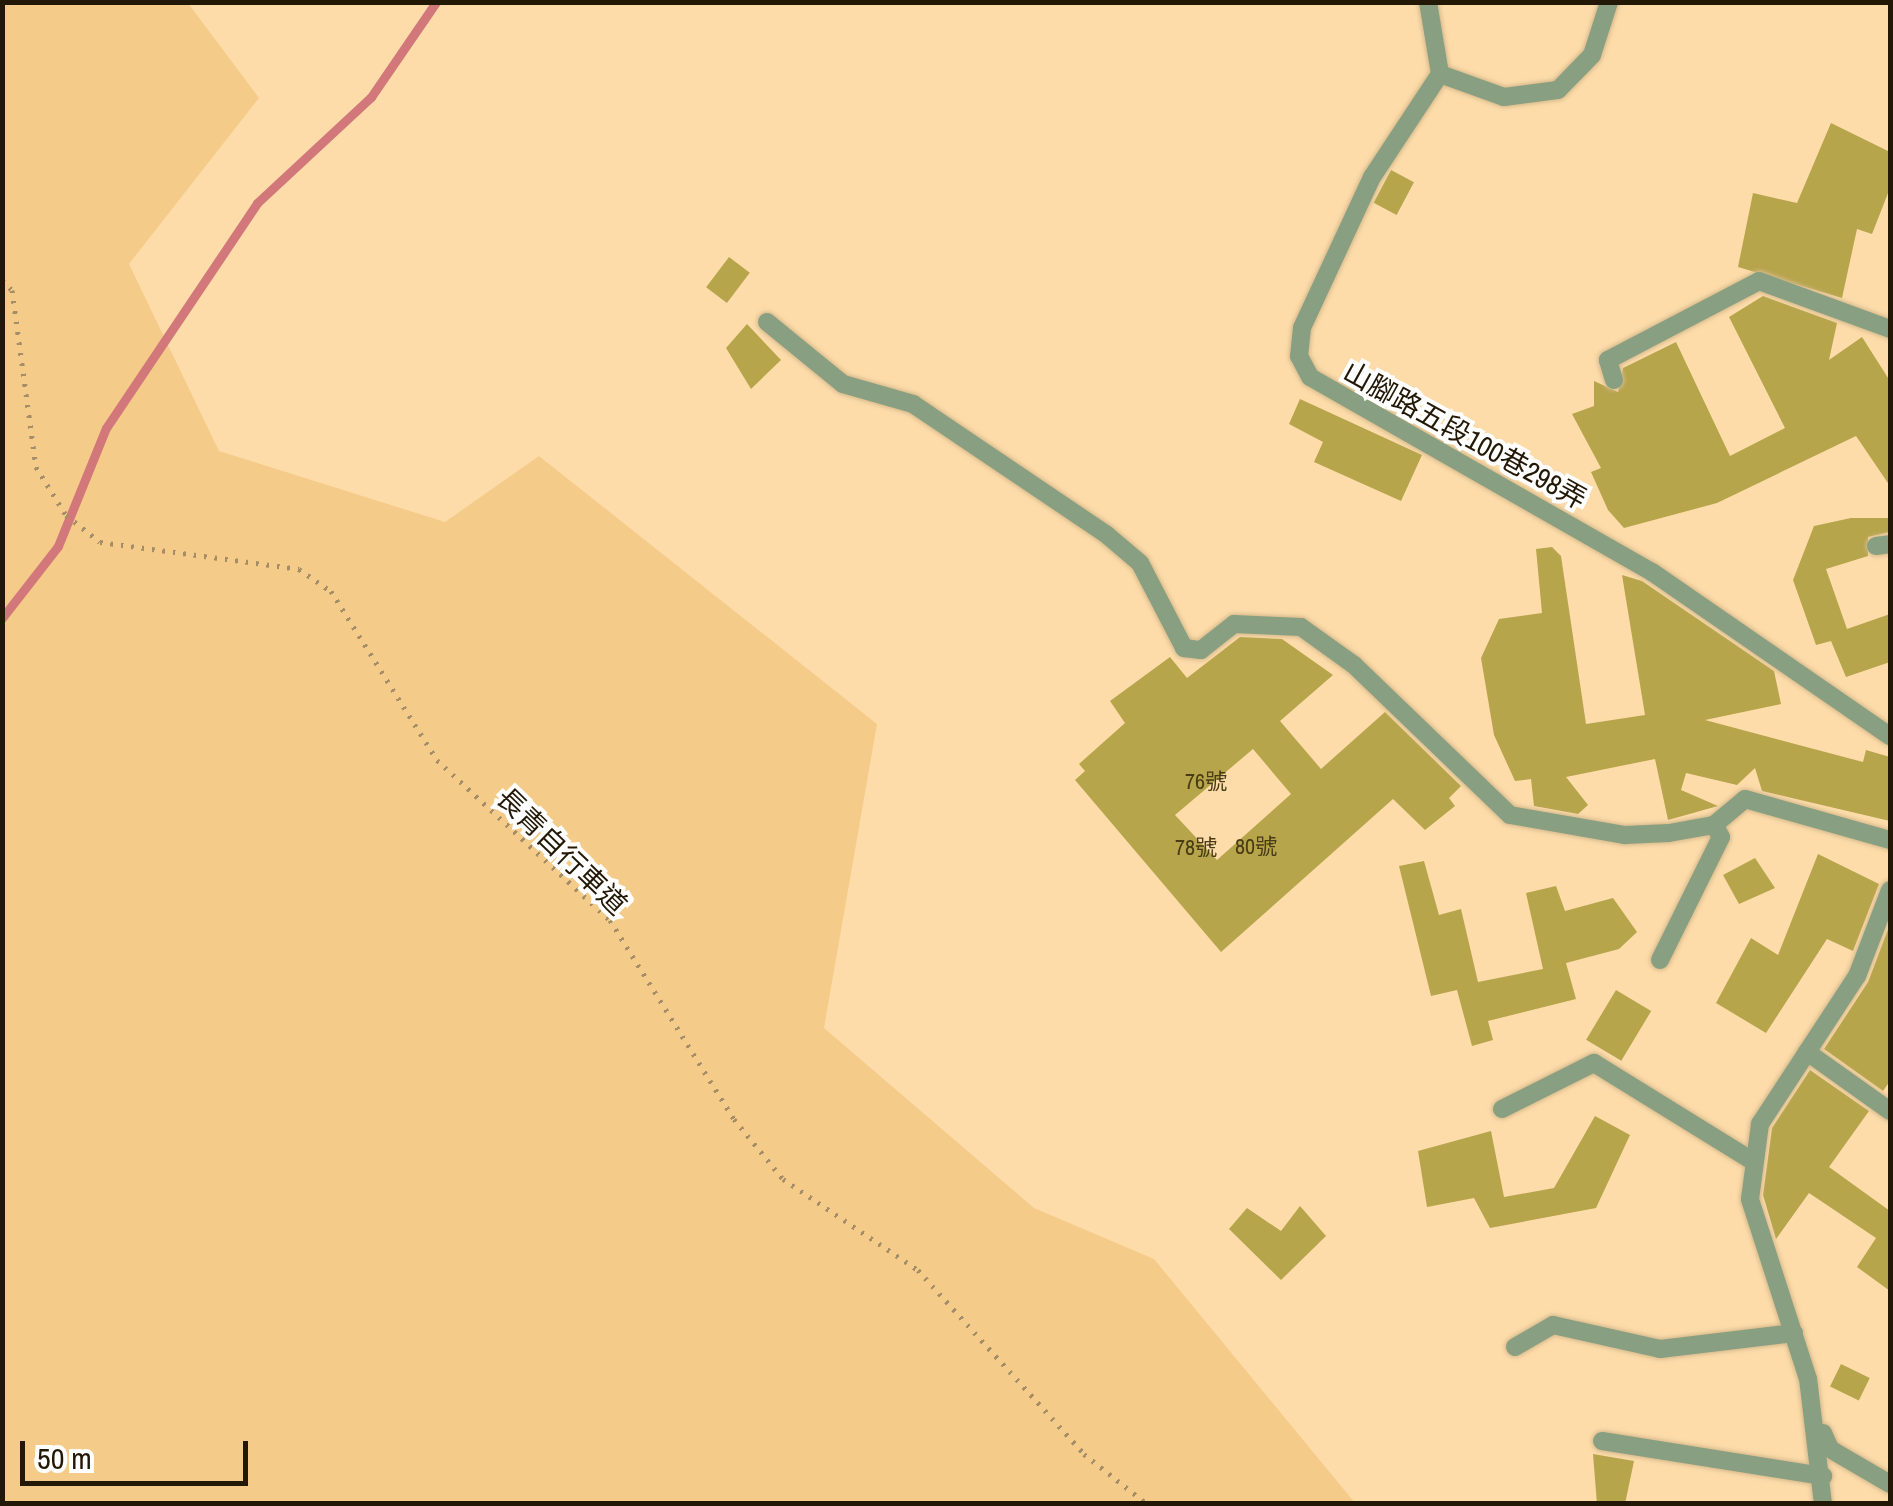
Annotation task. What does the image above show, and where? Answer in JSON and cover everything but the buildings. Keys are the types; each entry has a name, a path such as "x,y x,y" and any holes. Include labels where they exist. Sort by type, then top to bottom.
{"lane":[{"path":"1428,2 1440,74 1504,97 1558,90 1592,56 1609,2"},
{"name":"山腳路五段100巷298弄","path":"1440,74 1372,177 1302,328 1298,356 1310,377 1652,572 1890,736"},
{"path":"1614,380 1608,360 1759,281 1890,329"},
{"path":"767,322 843,384 913,404 1108,534 1140,562 1184,648 1201,650 1234,624 1300,628 1354,665 1510,816 1625,836 1714,824 1745,799 1890,840"},
{"path":"1660,960 1721,837 1714,824"},
{"path":"1823,1504 1814,1414 1794,1333 1750,1199 1754,1162 1760,1124 1857,976 1890,890"},
{"path":"1807,1052 1890,1111"},
{"path":"1502,1108 1594,1063 1754,1162"},
{"path":"1515,1347 1554,1325 1660,1348 1794,1333"},
{"path":"1814,1414 1830,1449 1890,1484"},
{"path":"1602,1440 1823,1476"}],"path":[{"name":"長青自行車道","path":"2,280 12,290 36,467 66,516 100,542 299,569 331,590 436,760 610,920 734,1119 783,1180 918,1270 1084,1454 1147,1504"}],"shaded area":[{"path":"3,2 188,3 259,98 129,264 219,451 445,522 539,456 877,724 824,1028 1034,1208 1154,1259 1355,1503 3,1503"}],"waterway":[{"path":"2,618 58,546 106,428 257,203 371,97 436,2"}]}
